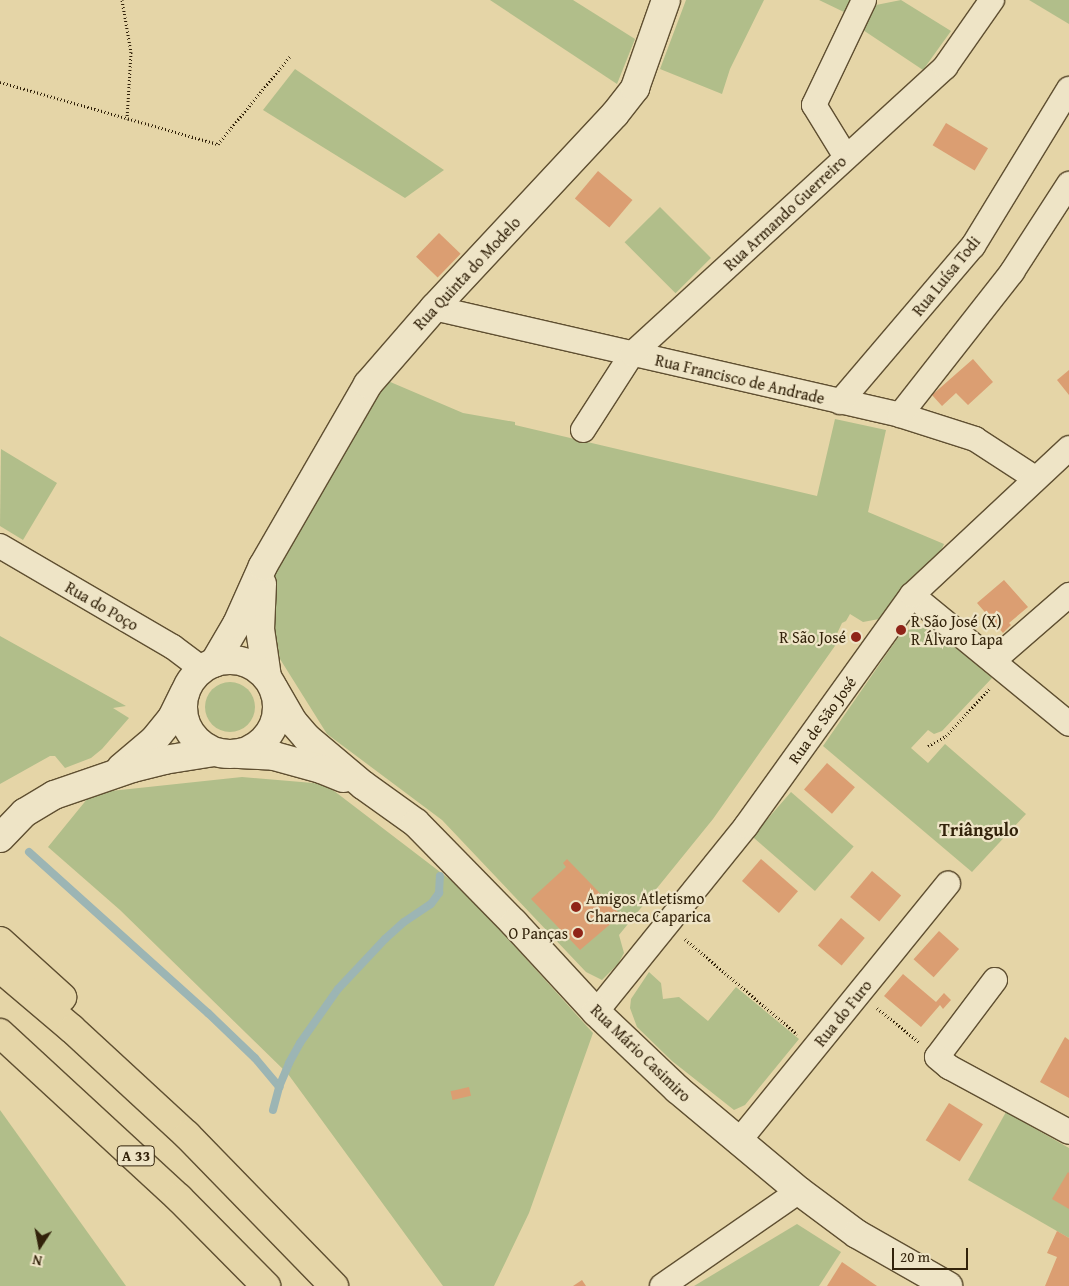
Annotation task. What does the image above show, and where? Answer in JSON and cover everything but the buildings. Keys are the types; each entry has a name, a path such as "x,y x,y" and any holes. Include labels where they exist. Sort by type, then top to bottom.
{"highway":[{"path":"0,941 90,1024 148,1086 187,1136"},
{"path":"0,968 78,1036 187,1136 334,1286"},
{"name":"A 33","path":"0,1032 179,1198 266,1286"}],"street":[{"name":"Rua Quinta do Modelo","path":"201,673 237,624 270,554 368,384 434,308 614,114 635,88 666,0"},
{"path":"846,157 814,106 864,0"},
{"name":"Rua Armando Guerreiro","path":"583,430 632,354 945,67 992,0"},
{"name":"Rua Luísa Todi","path":"840,402 973,246 1069,89"},
{"path":"900,415 1012,272 1069,184"},
{"name":"Rua Francisco de Andrade","path":"434,308 900,415 975,439 1035,478"},
{"name":"Rua de São José","path":"596,1012 746,826 912,595 1069,448"},
{"name":"Rua do Poço","path":"0,546 173,647 201,673"},
{"name":"Rua Quinta do Modelo","path":"270,554 262,584 259,614 270,683"},
{"path":"912,595 1069,724"},
{"path":"999,666 1069,595"},
{"path":"237,660 248,663 270,683 278,703 277,717 272,730 263,742 252,750 226,753 200,744 190,732 184,718 183,702 201,673 237,660"},
{"name":"Rua Mário Casimiro","path":"0,838 18,819 39,803 123,767 154,740 172,718 201,673"},
{"name":"Rua Mário Casimiro","path":"270,683 294,723 307,738 363,786 416,823 514,923 596,1012 677,1089 738,1142 857,1234 948,1286"},
{"name":"Rua Mário Casimiro","path":"101,777 164,760 226,753 274,756 321,769 363,786"},
{"name":"Rua do Furo","path":"738,1142 948,884"},
{"path":"995,980 936,1057 949,1067 1069,1132"},
{"path":"662,1286 799,1191"}],"path":[{"path":"122,0 130,52 127,119"},
{"path":"0,82 218,144 291,54"},
{"path":"928,746 946,736 999,666"},
{"path":"666,923 815,1048"},
{"path":"859,994 936,1057"}],"green space":[{"path":"490,0 573,0 635,39 617,84"},
{"path":"686,0 764,0 730,69 722,94 660,69"},
{"path":"819,0 853,0 846,13"},
{"path":"901,0 951,31 923,70 863,30 876,5"},
{"path":"1029,0 1069,0 1069,24"},
{"path":"295,69 444,170 405,198 263,110"},
{"path":"660,207 711,258 676,293 625,242"},
{"path":"388,381 463,413 515,422 515,425 817,496 835,419 886,430 868,512 944,544 940,553 879,619 863,622 850,614 846,621 842,623 834,640 837,643 713,819 619,935 624,953 618,964 602,980 586,972 442,820 327,734 280,659 270,619 270,582 364,405"},
{"path":"1,449 57,483 23,540 0,526"},
{"path":"923,626 935,630 992,678 942,731 934,734 928,730 911,748 928,763 945,744 1026,814 972,872 823,746 897,639 904,631"},
{"path":"0,636 126,706 113,708 129,718 102,749 91,758 65,768 55,756 50,756 0,784"},
{"path":"225,682 235,682 248,689 255,702 255,712 248,725 235,732 225,732 216,728 209,721 205,712 205,702 209,693 216,686"},
{"path":"242,777 325,784 465,891 593,1033 529,1213 494,1286 443,1286 288,1074 120,910 48,847 92,793"},
{"path":"791,792 854,846 815,891 752,837"},
{"path":"649,972 661,983 663,999 679,997 708,1021 736,987 799,1039 745,1105 734,1110 672,1061 637,1027 630,1008 631,999"},
{"path":"0,1110 126,1286 0,1286"},
{"path":"1006,1112 1069,1148 1069,1238 968,1180"},
{"path":"797,1224 841,1252 819,1286 694,1286"}],"waterway":[{"path":"29,852 208,1013 255,1058 279,1087"},
{"path":"273,1110 279,1087 289,1063 300,1043 338,989 385,939 404,922 431,904 439,893 440,876"}],"place":[{"name":"R São José (X) R Álvaro Lapa","path":"901,630"},
{"name":"R São José","path":"856,637"},
{"name":"Amigos Atletismo Charneca Caparica","path":"576,907"},
{"name":"O Panças","path":"578,933"}],"district":[{"name":"Triângulo","path":"979,830"}]}
